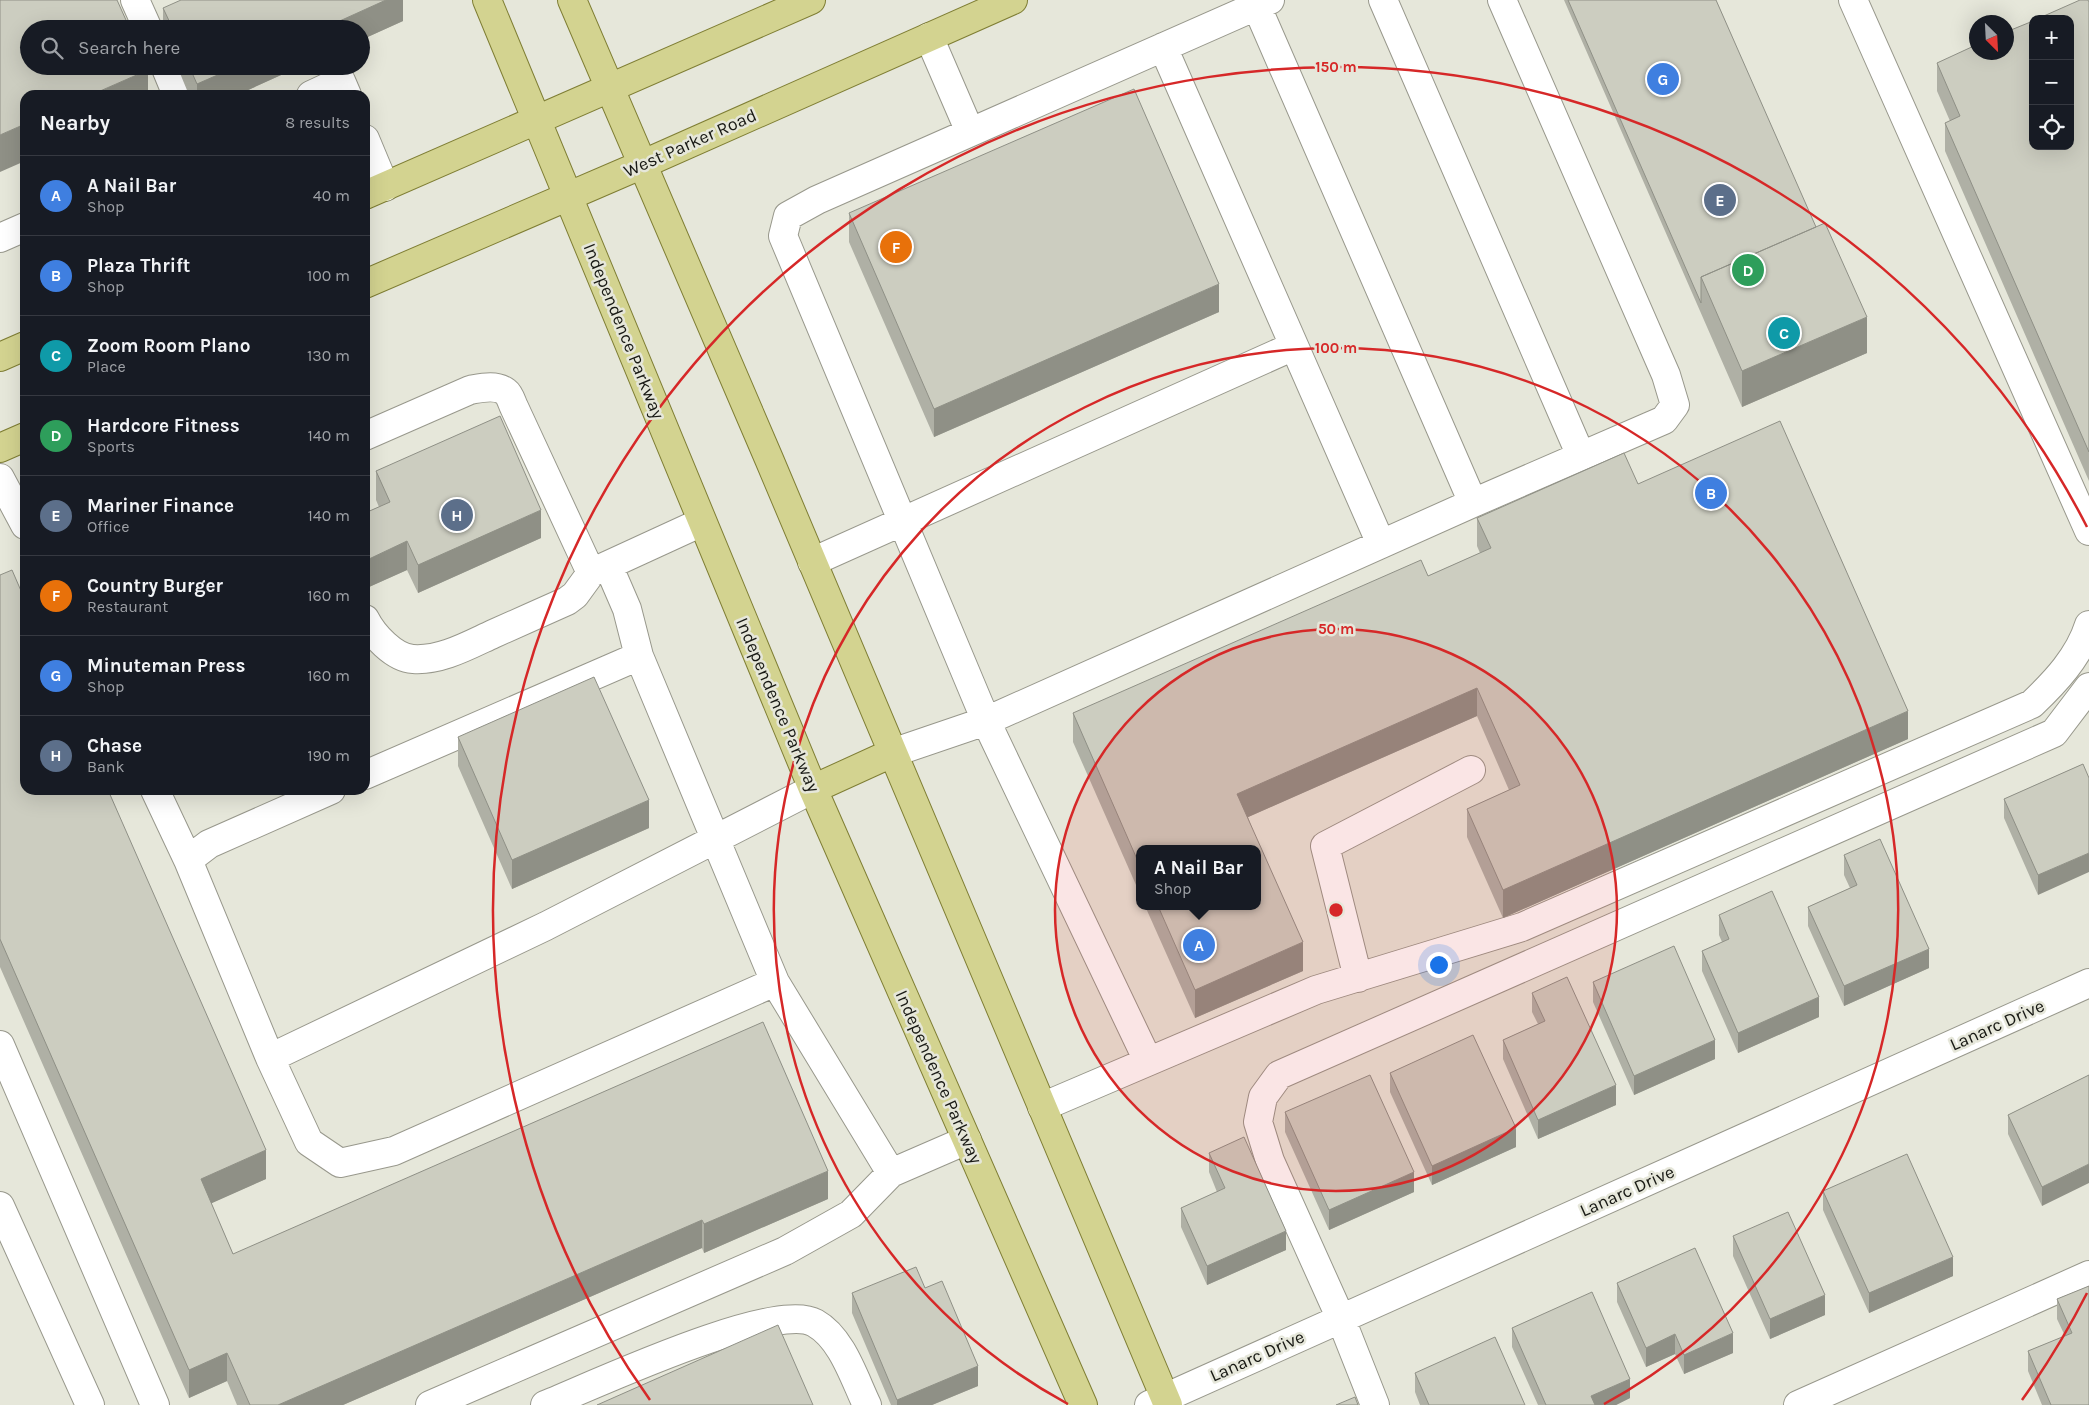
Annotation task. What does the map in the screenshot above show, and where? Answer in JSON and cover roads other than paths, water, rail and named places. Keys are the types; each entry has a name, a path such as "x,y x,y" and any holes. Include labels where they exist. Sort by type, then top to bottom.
{"main road":[{"name":"Independence Parkway","path":"487,0 813,789 1083,1405"},
{"path":"572,0 1042,1107 1161,1402"},
{"path":"375,191 811,0"},
{"name":"West Parker Road","path":"370,282 642,165 1013,0"},
{"path":"0,357 20,348"},
{"path":"0,448 20,439"},
{"path":"813,789 892,753"}],"street":[{"path":"135,0 144,20"},
{"path":"1383,0 1581,456"},
{"path":"892,753 986,721 1473,503 1664,420 1675,405 1666,375 1502,0"},
{"path":"1853,0 2089,531"},
{"path":"1148,1061 986,721 783,236 788,216 817,200 1163,47 1260,2 1473,503"},
{"path":"929,37 970,132"},
{"path":"1163,47 1381,544"},
{"path":"169,75 175,90"},
{"path":"322,90 341,81 345,90"},
{"path":"370,165 375,191"},
{"path":"0,238 20,228"},
{"path":"812,562 1294,346"},
{"path":"370,434 470,390 484,387 496,388 506,393 599,569 627,609 639,656 775,982 891,1173"},
{"path":"0,478 20,516"},
{"path":"370,626 379,638 394,652 412,659 428,658 452,652 567,601 599,569 702,522"},
{"path":"1042,1107 1316,990 1522,927 2032,704 2062,675 2086,634 2089,625"},
{"path":"370,773 639,656"},
{"path":"1375,1405 1341,1319 1270,1161 1258,1122 1263,1097 1278,1075 2054,733 2089,687"},
{"path":"1358,978 1325,846 1471,770"},
{"path":"270,1058 546,926 813,789"},
{"path":"157,795 188,860 270,1058 309,1142 340,1163 394,1151 775,982"},
{"path":"188,860 210,844 320,795"},
{"name":"Lanarc Drive","path":"1161,1402 1341,1319 2089,983"},
{"path":"0,1045 156,1405"},
{"path":"430,1405 785,1251 851,1214 891,1173 967,1140"},
{"path":"0,1206 90,1405"},
{"path":"1798,1405 2089,1275"},
{"path":"545,1405 673,1352 738,1329 773,1320 799,1317 814,1322 830,1335 867,1405"}],"place":[{"name":"Minuteman Press","path":"1663,79"},
{"name":"Mariner Finance","path":"1720,200"},
{"name":"Country Burger","path":"896,247"},
{"name":"Hardcore Fitness","path":"1748,270"},
{"name":"Zoom Room Plano","path":"1784,333"},
{"name":"Plaza Thrift","path":"1711,493"},
{"name":"Chase","path":"457,515"},
{"name":"A Nail Bar","path":"1199,945"}]}
